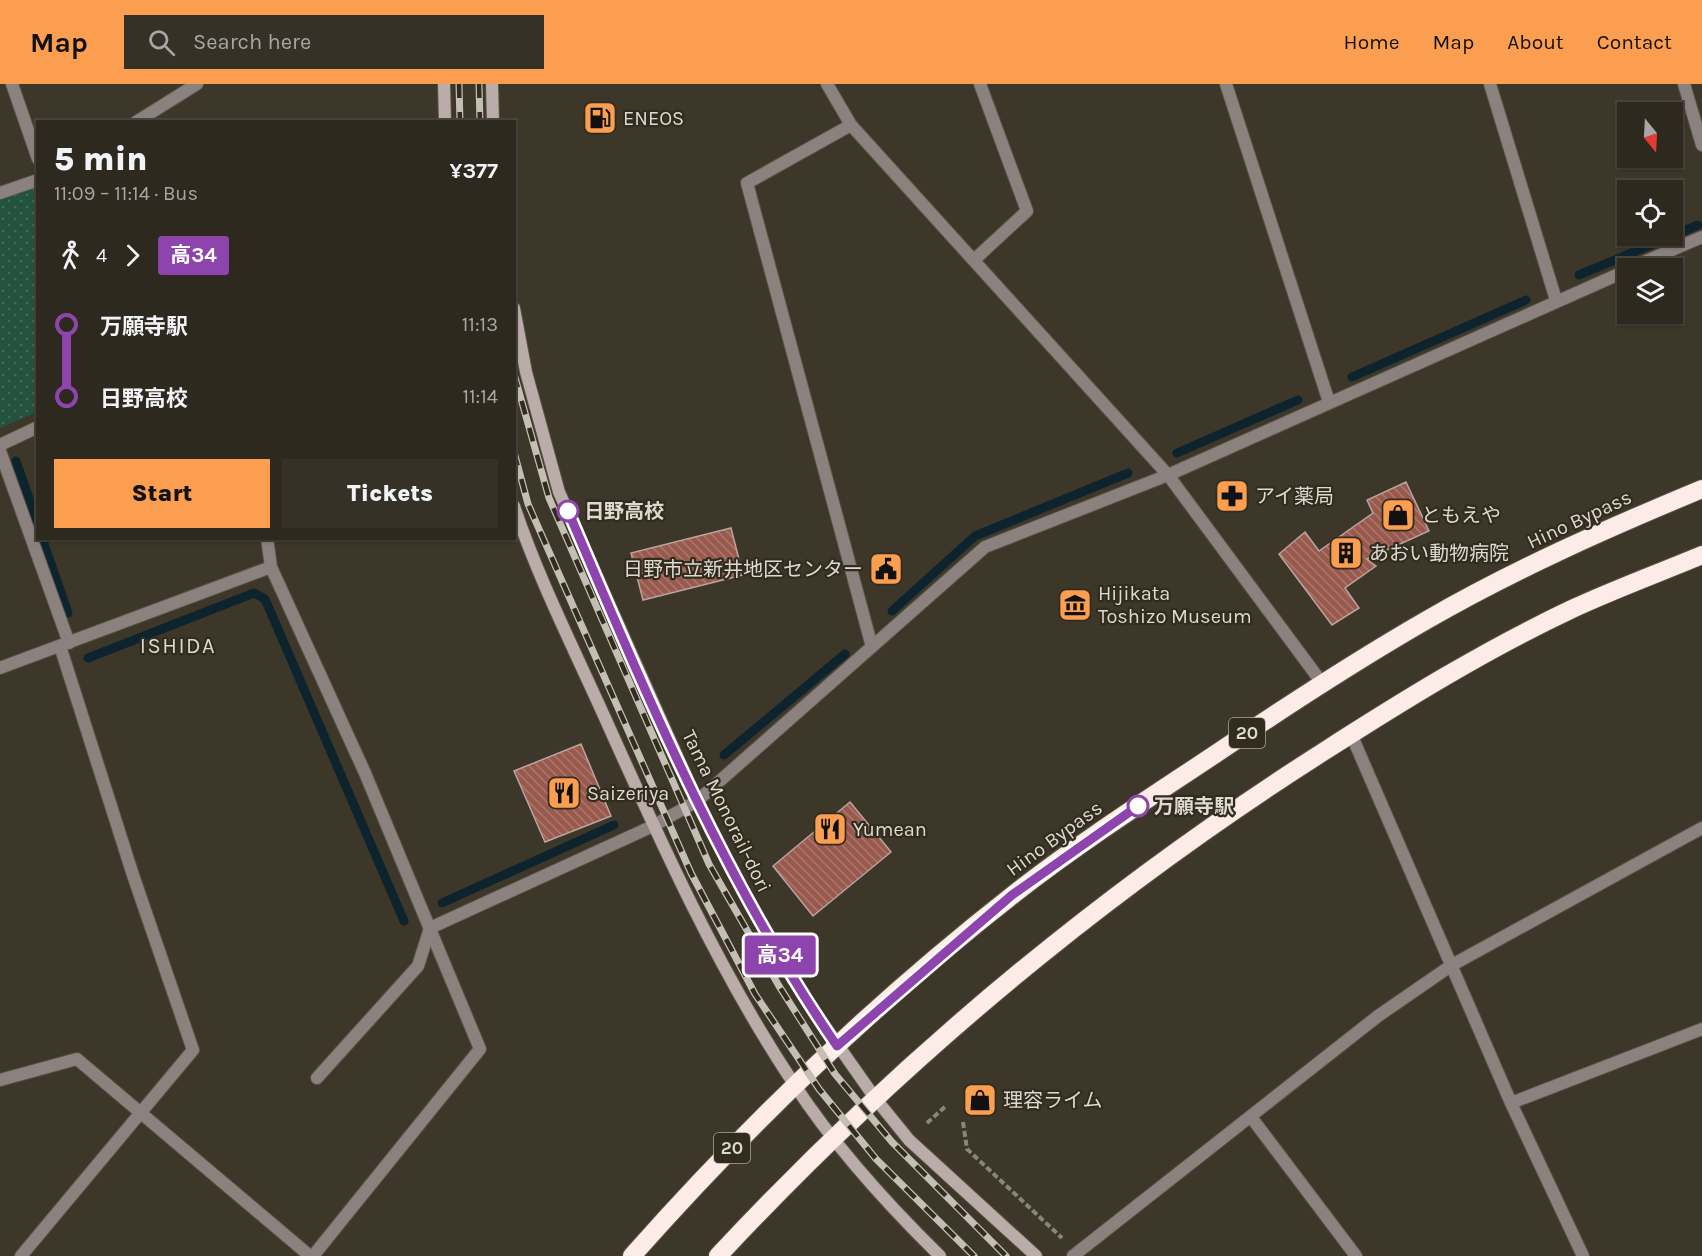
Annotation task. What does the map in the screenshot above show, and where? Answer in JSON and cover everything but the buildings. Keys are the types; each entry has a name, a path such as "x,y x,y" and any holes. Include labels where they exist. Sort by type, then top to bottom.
{"highway":[{"name":"Hino Bypass","path":"632,1256 742,1137 837,1046 900,990 1046,870 1322,683 1427,619 1539,562 1630,519 1702,489"},
{"path":"718,1256 793,1175 914,1061 1044,951 1151,867 1255,795 1443,676 1572,609 1702,555"}],"main road":[{"path":"444,84 445,120"},
{"path":"492,84 493,120"},
{"name":"Tama Monorail-dori","path":"516,319 526,372 560,492 697,801 791,976 837,1046 909,1140 1036,1256"},
{"path":"516,511 557,610 653,826 701,922 768,1044 833,1138 883,1198 940,1256"}],"street":[{"path":"12,84 36,153"},
{"path":"139,120 197,84"},
{"path":"827,84 851,125 1168,475 1322,683"},
{"path":"974,260 1027,211 980,84"},
{"path":"1226,84 1329,402"},
{"path":"1490,84 1556,300"},
{"path":"1684,84 1702,145"},
{"path":"851,125 747,183 872,647"},
{"path":"0,194 36,181"},
{"path":"1654,258 1702,237"},
{"path":"317,1078 418,966 430,928 653,826 697,801 985,547 1168,475 1617,274"},
{"path":"0,445 36,428"},
{"path":"0,451 65,645 130,864 193,1050 21,1256"},
{"path":"0,1080 77,1059 312,1256 480,1049 365,773 271,567 267,540"},
{"path":"0,668 271,567"},
{"path":"1351,734 1511,1103 1583,1256"},
{"path":"1076,1254 1378,1016 1452,965 1702,828"},
{"path":"1511,1103 1702,1029"},
{"path":"1251,1117 1356,1256"}],"path":[{"path":"927,1123 946,1105"},
{"path":"963,1122 967,1149 1076,1254"}],"green space":[{"path":"36,180 36,412 0,428 0,193"}],"waterway":[{"path":"1579,275 1698,225"},
{"path":"1352,377 1526,300"},
{"path":"1177,453 1298,400"},
{"path":"16,461 36,518"},
{"path":"892,611 975,536 1128,473"},
{"path":"43,540 68,613"},
{"path":"88,658 254,593 265,599 404,921"},
{"path":"724,755 845,654"},
{"path":"442,903 614,825"}],"railway":[{"path":"459,84 460,120"},
{"path":"479,84 480,120"},
{"path":"516,381 549,498 709,864 779,986 835,1074 892,1142 1006,1256"},
{"path":"516,459 528,504 691,873 755,994 819,1089 876,1159 974,1256"}],"bus line":[{"name":"高34","path":"568,511 697,801 744,893 791,976 837,1046 871,1014 1012,895 1071,851 1138,806"}],"place":[{"name":"ENEOS","path":"600,118"},
{"name":"アイ薬局","path":"1232,496"},
{"name":"日野高校","path":"568,511"},
{"name":"ともえや","path":"1398,515"},
{"name":"あおい動物病院","path":"1346,553"},
{"name":"日野市立新井地区センター","path":"886,569"},
{"name":"Hijikata Toshizo Museum","path":"1075,605"},
{"name":"Saizeriya","path":"564,793"},
{"name":"万願寺駅","path":"1138,806"},
{"name":"Yumean","path":"830,829"},
{"name":"理容ライム","path":"980,1100"}],"district":[{"name":"ISHIDA","path":"178,645"}]}
